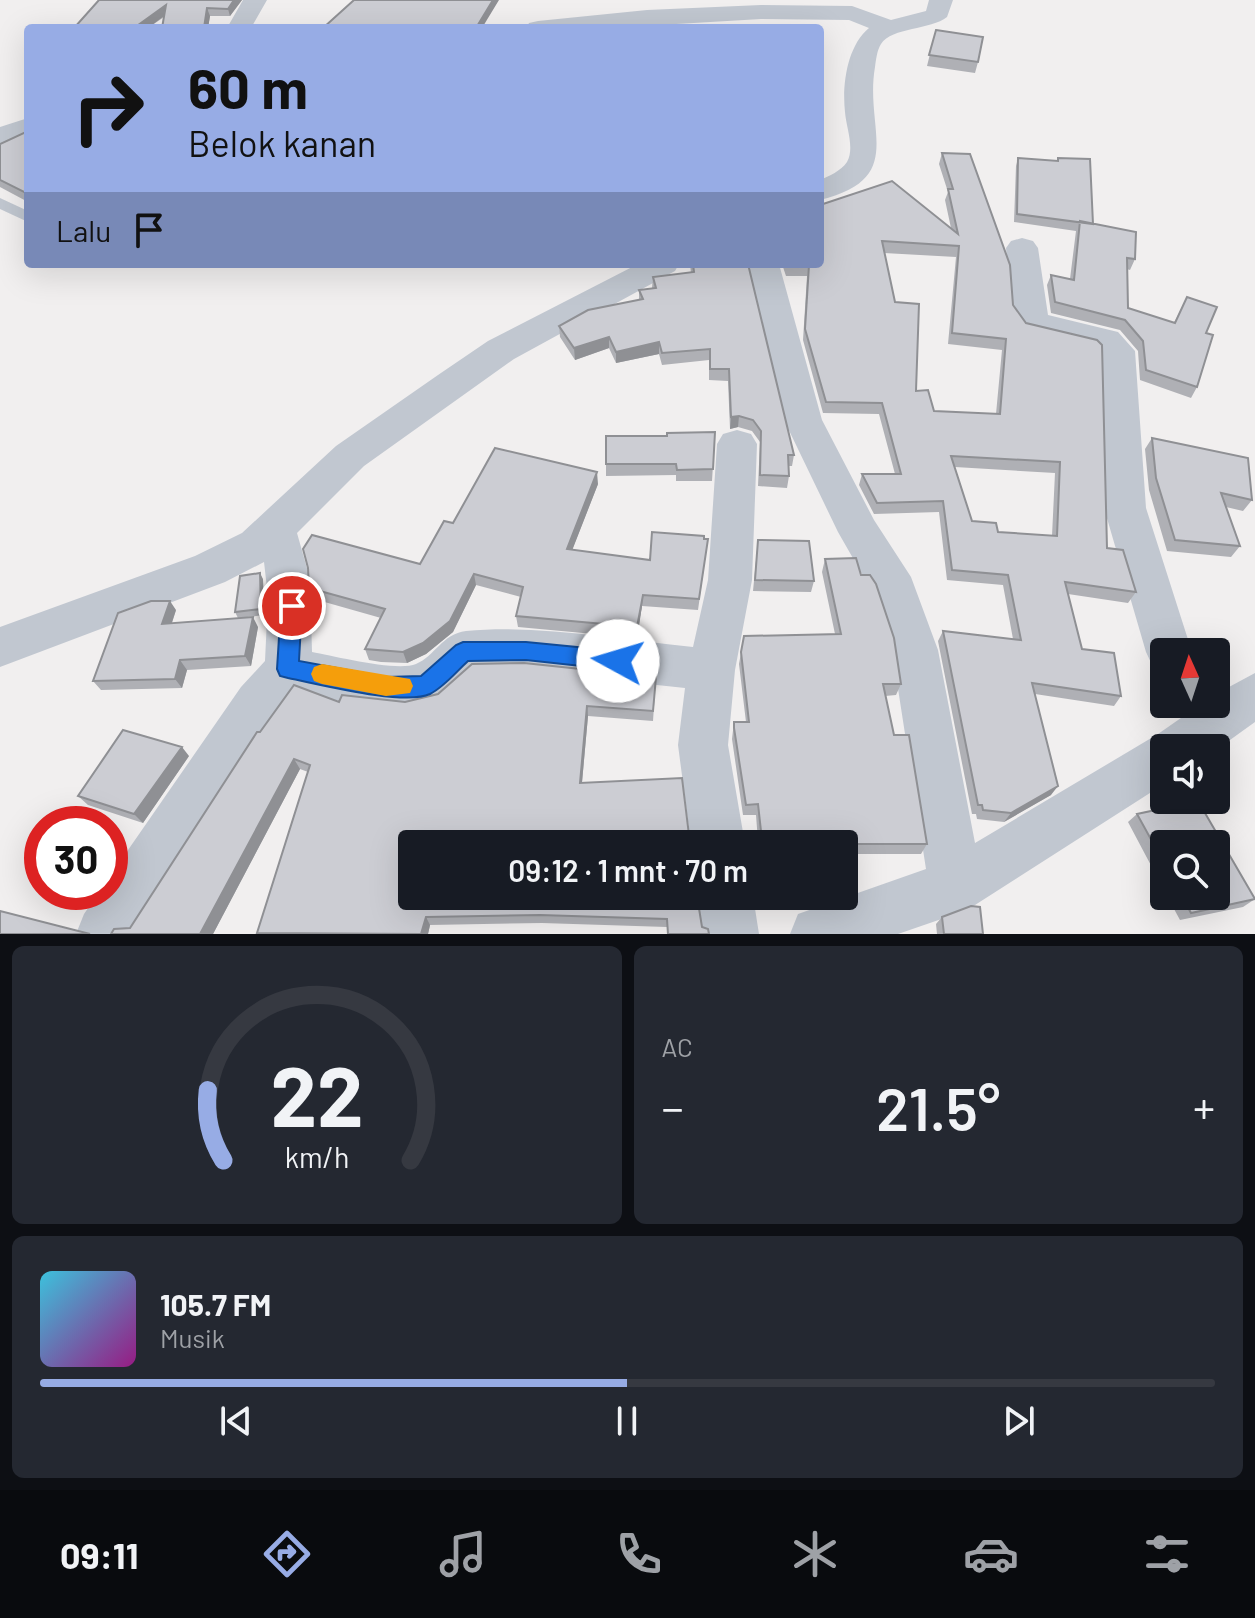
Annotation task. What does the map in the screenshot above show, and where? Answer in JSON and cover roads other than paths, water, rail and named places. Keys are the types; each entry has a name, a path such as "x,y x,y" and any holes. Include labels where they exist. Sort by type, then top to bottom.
{"street":[{"path":"241,24 255,0"},
{"path":"824,189 847,178 860,164 864,152 858,107 863,62 874,36 934,16 939,12 941,0"},
{"path":"578,24 647,17 761,12 852,13 893,29"},
{"path":"0,137 24,128"},
{"path":"1022,248 1029,316 1036,324 1105,340 1117,351 1125,508 1165,638"},
{"path":"0,647 210,569 257,545 350,456 501,350 655,268"},
{"path":"764,268 803,420 859,532 895,590 915,650 956,886"},
{"path":"716,830 703,745 711,670 730,580 737,444"},
{"path":"104,934 258,703 288,669 290,593 286,554 274,528"},
{"path":"288,669 386,687 425,686 463,652 526,651 711,670"},
{"path":"1184,734 1255,695"},
{"path":"818,934 956,886 1150,756"},
{"path":"727,910 731,934"}],"lane":[{"path":"0,203 24,215"}]}
